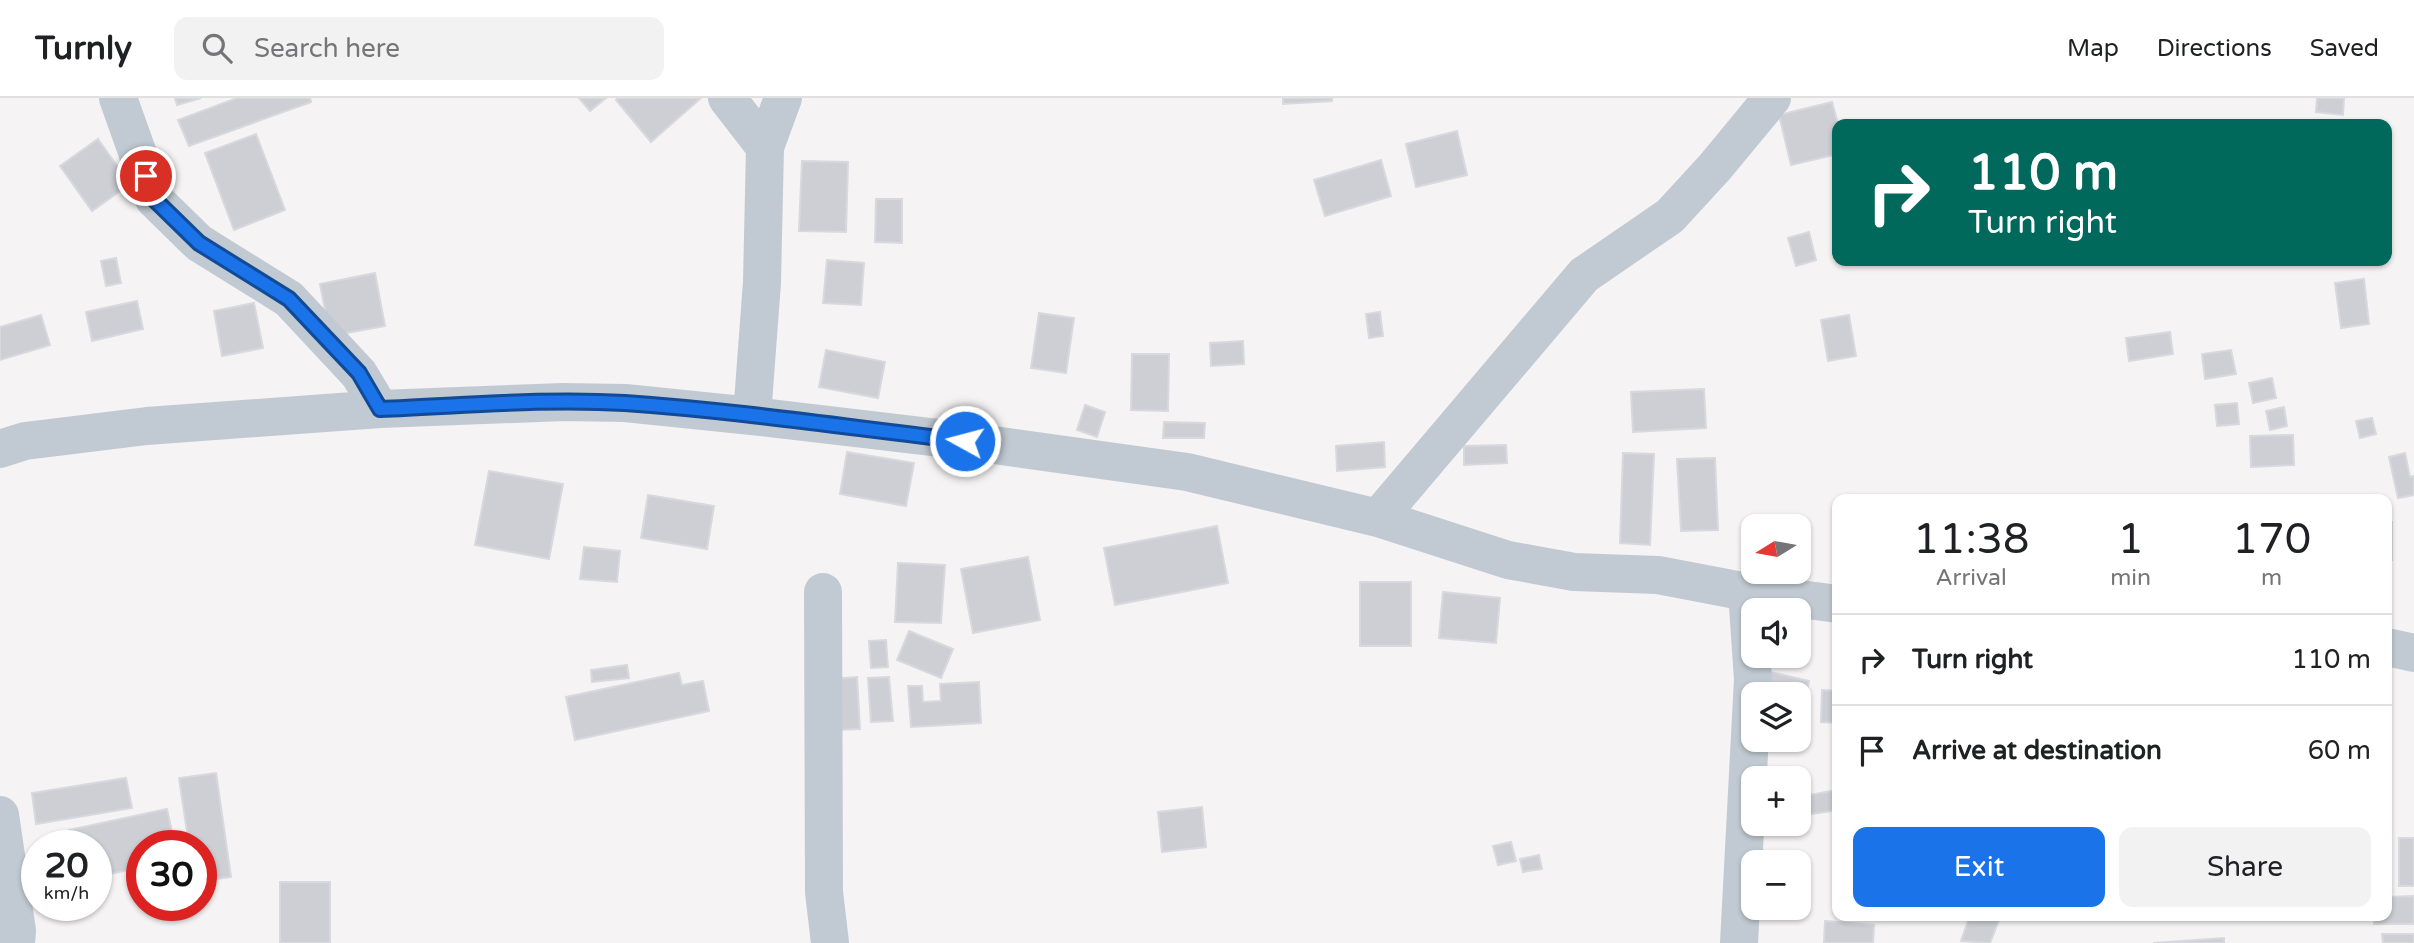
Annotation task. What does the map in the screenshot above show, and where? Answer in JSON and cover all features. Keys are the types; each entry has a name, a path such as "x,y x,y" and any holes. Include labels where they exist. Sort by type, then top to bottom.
{"street":[{"path":"118,98 155,200 199,243 289,299 359,373 380,409"},
{"path":"727,98 765,147"},
{"path":"752,415 762,282 765,147 783,98"},
{"path":"1378,518 1584,275 1670,216 1772,98"},
{"path":"0,449 25,441 147,426 380,409 564,402 625,403 752,415 965,441 1187,472 1378,518 1508,560 1574,572 1658,575 1748,592 1832,603"},
{"path":"823,592 824,891 831,943"},
{"path":"1739,943 1753,679 1748,592"},
{"path":"2392,648 2414,653"},
{"path":"0,815 17,931 16,943"}],"building":[{"path":"175,98 201,98 177,105"},
{"path":"237,98 310,98 311,102 189,146 178,120"},
{"path":"579,98 606,98 590,111"},
{"path":"701,98 651,142 616,100"},
{"path":"1283,98 1332,98 1332,101 1283,104"},
{"path":"2317,98 2344,98 2343,115 2316,112"},
{"path":"1832,102 1837,119 1832,119 1832,155 1791,165 1779,115"},
{"path":"1457,131 1467,175 1416,187 1406,144"},
{"path":"256,134 285,210 234,230 205,153"},
{"path":"98,139 130,184 92,211 60,166"},
{"path":"1381,160 1391,196 1325,216 1314,180"},
{"path":"802,161 848,162 846,232 799,231"},
{"path":"876,199 902,199 902,243 875,242"},
{"path":"1809,232 1816,260 1796,266 1788,238"},
{"path":"116,258 121,283 106,286 101,261"},
{"path":"827,260 864,263 861,305 823,303"},
{"path":"375,273 385,326 330,336 320,284"},
{"path":"2364,279 2369,324 2341,328 2335,283"},
{"path":"137,301 143,329 92,341 86,312"},
{"path":"254,303 263,348 222,356 214,311"},
{"path":"1380,312 1383,336 1369,338 1366,314"},
{"path":"1039,313 1074,318 1066,373 1031,368"},
{"path":"41,315 50,345 0,360 0,327"},
{"path":"1849,315 1856,356 1828,361 1821,320"},
{"path":"2170,332 2173,354 2129,361 2126,338"},
{"path":"1243,341 1244,364 1211,366 1210,343"},
{"path":"826,350 885,362 878,398 819,387"},
{"path":"2231,350 2236,374 2205,379 2202,354"},
{"path":"1132,354 1169,354 1168,411 1131,410"},
{"path":"2272,378 2276,398 2253,403 2249,383"},
{"path":"1704,389 1706,428 1633,432 1631,392"},
{"path":"2237,403 2239,424 2217,426 2215,405"},
{"path":"1085,405 1105,412 1097,437 1077,430"},
{"path":"2284,407 2287,426 2270,430 2266,411"},
{"path":"2372,418 2376,434 2360,438 2356,421"},
{"path":"1164,422 1205,423 1204,438 1163,438"},
{"path":"2293,435 2294,465 2251,467 2250,436"},
{"path":"1384,442 1385,467 1337,471 1336,446"},
{"path":"1506,445 1507,463 1464,465 1464,446"},
{"path":"847,452 914,463 906,506 840,494"},
{"path":"1623,453 1654,454 1650,545 1620,543"},
{"path":"2405,453 2410,477 2414,476 2414,495 2398,498 2389,457"},
{"path":"1715,458 1718,530 1681,531 1677,459"},
{"path":"489,471 563,484 549,559 475,545"},
{"path":"648,495 714,506 707,549 641,538"},
{"path":"1217,526 1228,583 1115,605 1104,548"},
{"path":"584,547 620,551 617,582 580,579"},
{"path":"1028,557 1040,620 973,633 961,569"},
{"path":"898,563 945,565 941,623 895,622"},
{"path":"1360,582 1411,582 1411,646 1360,646"},
{"path":"1443,592 1500,598 1496,643 1439,638"},
{"path":"909,631 953,649 941,678 897,660"},
{"path":"886,640 888,667 871,668 869,641"},
{"path":"627,665 629,678 592,682 591,670"},
{"path":"1770,672 1809,681 1809,682 1768,682"},
{"path":"679,673 682,685 703,681 709,711 575,740 566,697"},
{"path":"857,677 860,729 835,730 831,679"},
{"path":"889,677 893,721 871,722 868,678"},
{"path":"979,682 981,723 911,727 908,686 922,686 923,702 941,701 940,684"},
{"path":"1822,690 1832,691 1832,723 1821,722"},
{"path":"216,773 231,877 217,879 217,830 187,830 179,778"},
{"path":"126,778 132,808 36,824 32,793"},
{"path":"1832,791 1832,811 1811,814 1811,795"},
{"path":"1202,807 1206,847 1162,852 1158,812"},
{"path":"167,809 172,830 126,830 126,870 112,874 112,830 69,830"},
{"path":"2399,838 2414,838 2414,886 2399,886"},
{"path":"1511,842 1516,861 1498,865 1493,846"},
{"path":"1539,855 1542,869 1523,872 1520,859"},
{"path":"280,882 330,882 330,943 280,943"},
{"path":"2414,896 2414,924 2374,924 2374,921 2392,921 2392,897"},
{"path":"1825,921 1874,925 1873,943 1824,943"},
{"path":"1968,921 1999,921 1990,943 1961,941"},
{"path":"2382,934 2414,934 2414,943 2383,943"},
{"path":"2224,938 2224,943 2153,943"}],"route":[{"path":"146,176 155,200 199,243 289,299 359,373 380,409 564,402 625,403 752,415 965,441"}]}
